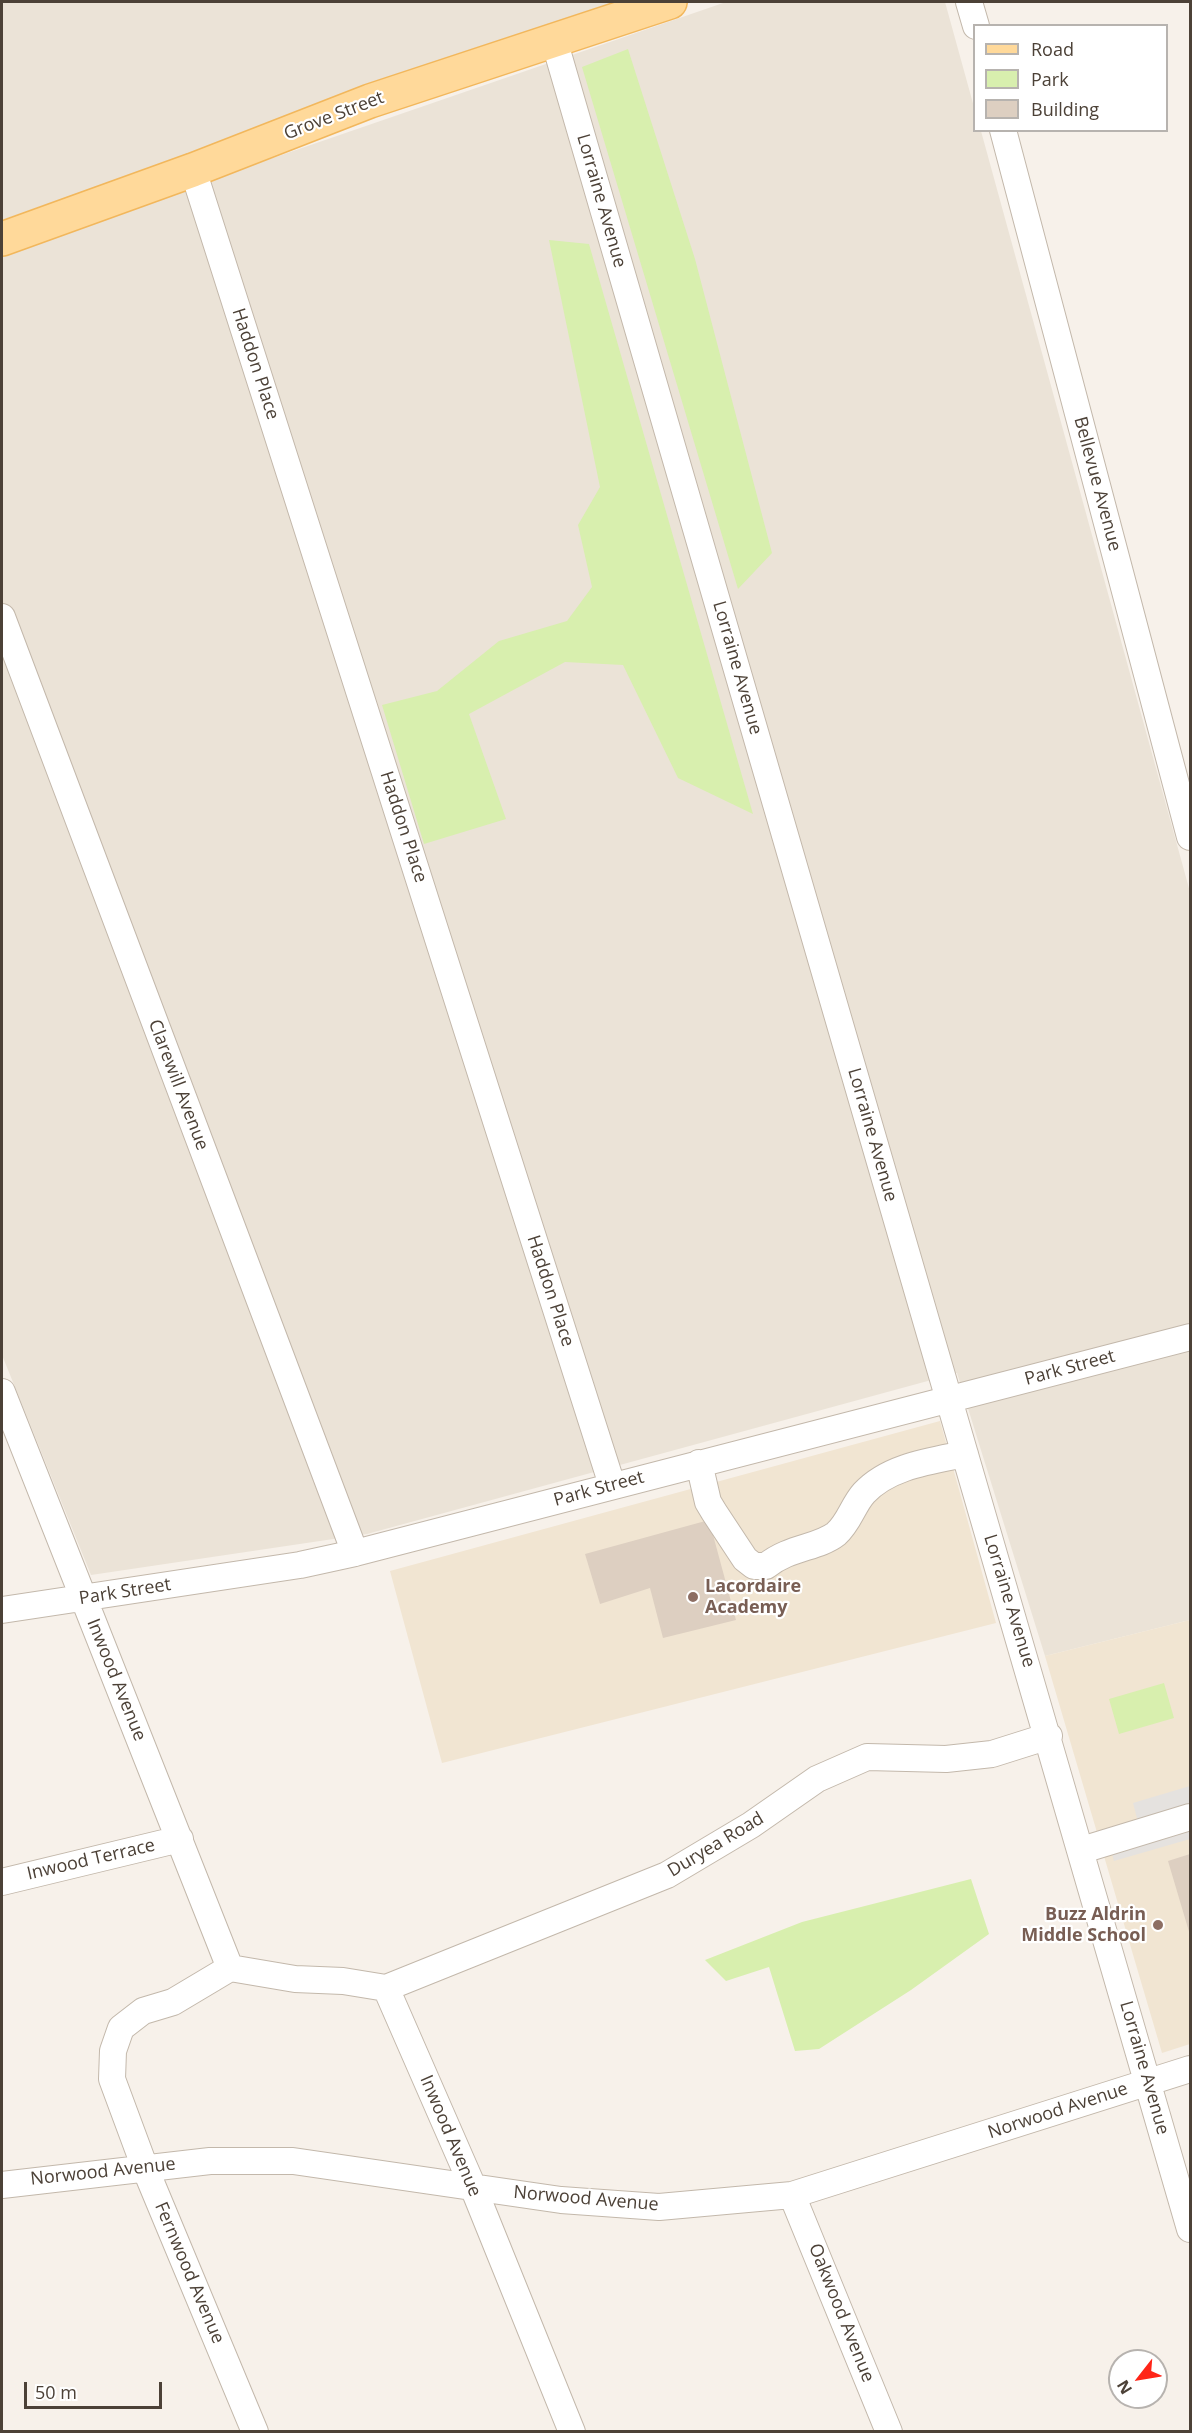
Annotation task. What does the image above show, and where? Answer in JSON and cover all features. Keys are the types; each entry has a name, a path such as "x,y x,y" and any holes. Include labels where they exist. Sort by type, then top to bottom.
{"main road":[{"name":"Grove Street","path":"2,239 193,170 370,101 670,2"}],"street":[{"path":"969,2 975,24"},
{"name":"Lorraine Avenue","path":"554,40 1191,2229"},
{"name":"Bellevue Avenue","path":"1004,132 1191,837"},
{"name":"Haddon Place","path":"193,170 612,1485"},
{"name":"Clarewill Avenue","path":"2,616 355,1553"},
{"name":"Park Street","path":"2,1610 300,1565 355,1553 1191,1337"},
{"name":"Inwood Avenue","path":"2,1392 230,1968"},
{"path":"699,1463 708,1502 745,1559 754,1566 766,1566 779,1555 835,1535 848,1521 863,1494 880,1479 918,1464 965,1454"},
{"name":"Duryea Road","path":"386,1988 668,1875 751,1825 818,1779 867,1757 946,1758 993,1754 1049,1736"},
{"path":"1082,1850 1191,1817"},
{"name":"Inwood Terrace","path":"2,1882 180,1839"},
{"path":"230,1968 295,1979 343,1981 386,1988"},
{"name":"Fernwood Avenue","path":"230,1968 173,2002 143,2011 121,2028 112,2051 112,2079 145,2168 255,2432"},
{"name":"Inwood Avenue","path":"386,1988 473,2187 572,2432"},
{"name":"Norwood Avenue","path":"2,2185 210,2161 293,2161 561,2200 659,2207 792,2195 1191,2069"},
{"name":"Oakwood Avenue","path":"792,2195 890,2432"}],"shaded area":[{"path":"2,2 618,2 2,220"},
{"path":"726,2 945,2 973,103 973,132 981,132 1190,892 1190,1620 1045,1656 957,1373 367,1534 91,1575 2,1355 2,256 177,191"},
{"name":"Lacordaire Academy","path":"940,1421 996,1623 442,1763 390,1571"},
{"name":"Buzz Aldrin Middle School","path":"1190,1620 1190,2044 1162,2053 1045,1656"},
{"path":"1190,1786 1190,1839 1114,1861 1106,1831 1138,1822 1133,1803"}],"green space":[{"path":"628,49 695,259 772,553 738,589 582,67"},
{"path":"549,240 589,244 753,814 678,778 623,665 565,662 469,714 506,819 424,844 382,705 437,691 499,641 567,621 592,587 578,525 600,487"},
{"path":"1164,1683 1174,1718 1119,1734 1109,1699"},
{"path":"971,1879 989,1934 911,1990 819,2049 795,2051 769,1967 726,1981 705,1960 802,1922"}],"building":[{"name":"Lacordaire Academy","path":"709,1520 736,1620 663,1638 650,1588 600,1604 585,1554"},
{"path":"1190,1854 1190,1935 1168,1861"}],"place":[{"name":"Lacordaire Academy","path":"693,1597"},
{"name":"Buzz Aldrin Middle School","path":"1158,1925"}]}
